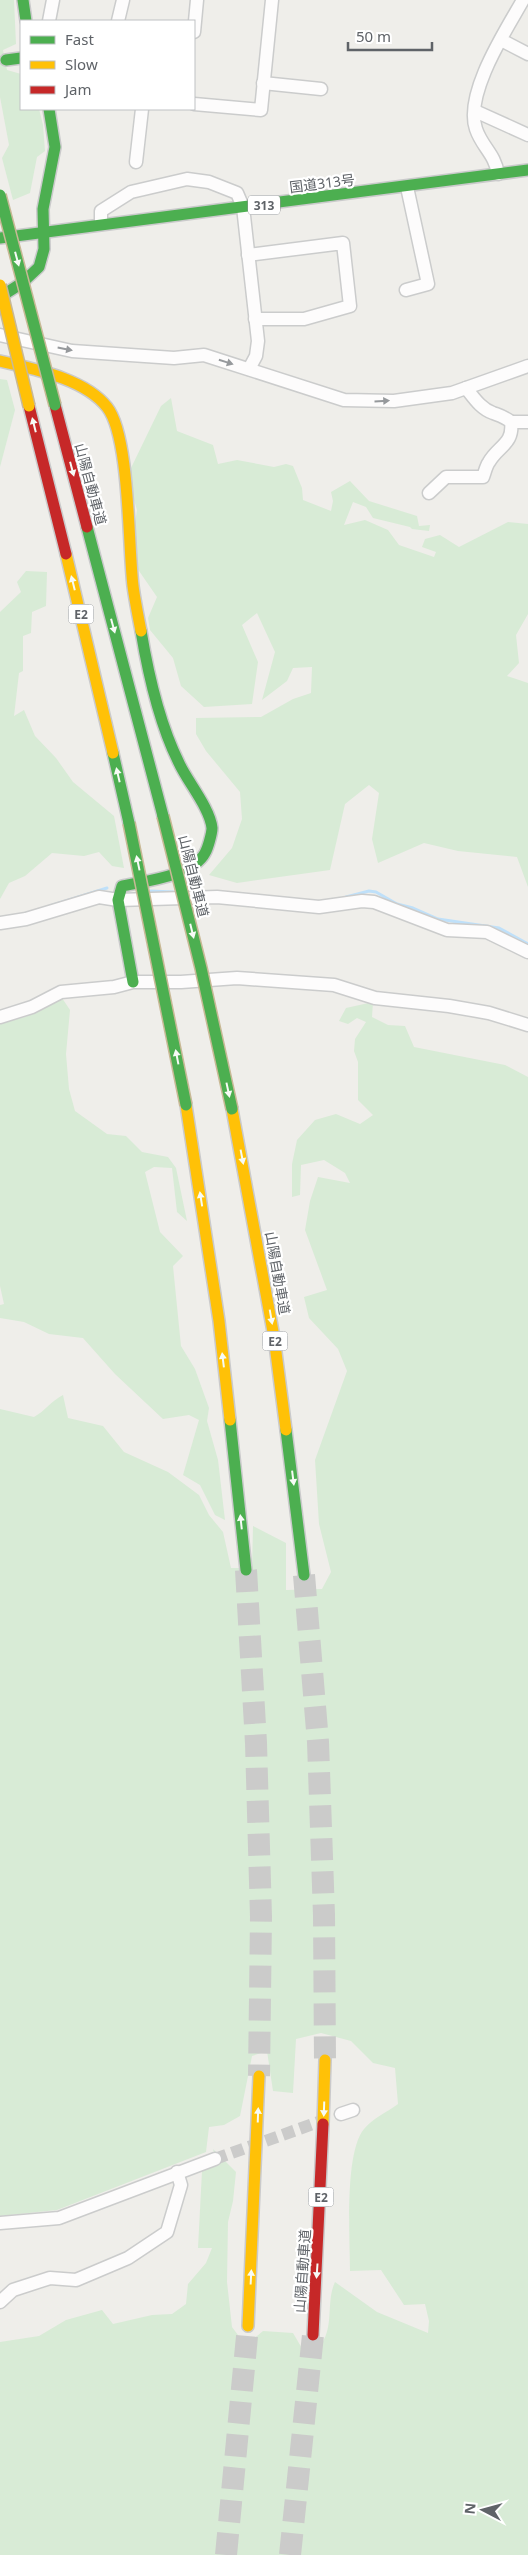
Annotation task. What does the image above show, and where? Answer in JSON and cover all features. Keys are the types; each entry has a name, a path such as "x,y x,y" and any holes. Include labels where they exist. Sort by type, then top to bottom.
{"main road":[{"path":"23,0 26,20"},
{"path":"6,60 20,58"},
{"path":"0,297 22,283 39,267 44,249 42,232 43,209 55,147 49,110"},
{"name":"国道313号","path":"0,238 528,170"},
{"name":"山陽自動車道","path":"0,195 201,968 232,1109 274,1337 304,1575"},
{"name":"E2","path":"0,285 93,664 129,823 186,1105 219,1321 246,1570"},
{"path":"0,362 58,375 101,401 107,407 116,426 122,454 132,586 148,675 178,762 205,810 212,828 205,854 191,868 164,877 122,886 118,900 133,982"},
{"name":"山陽自動車道","path":"312,2335 321,2197 326,2060"},
{"path":"248,2326 259,2076"}],"street":[{"path":"49,20 53,0"},
{"path":"118,20 123,0"},
{"path":"195,21 197,0"},
{"path":"195,104 261,110 272,0"},
{"path":"498,174 495,159 476,130 475,111 485,68 523,0"},
{"path":"502,40 528,54"},
{"path":"263,83 321,89"},
{"path":"136,162 142,110"},
{"path":"475,111 528,135"},
{"path":"102,224 101,211 114,201 131,192 187,179 209,182 238,193 243,208 258,341 256,356 249,369"},
{"path":"406,290 428,284 407,187"},
{"path":"248,255 343,243 350,306 304,318 255,319"},
{"path":"0,336 72,351 174,358 204,355 344,400 394,401 452,393 528,366"},
{"path":"466,388 478,404 492,413 503,415 511,422 528,422"},
{"path":"429,493 446,477 483,477 489,461 506,446 512,432 511,422"},
{"path":"0,923 26,919 99,897 118,900 218,897 319,907 368,901 447,930 487,932 528,952"},
{"path":"0,1017 32,1007 60,992 114,988 133,982 181,982 237,978 334,986 375,998 473,1010 528,1025"},
{"path":"0,2223 59,2218 215,2158"},
{"path":"0,2302 13,2290 50,2278 76,2280 128,2258 167,2232 180,2185 177,2172"}],"green space":[{"path":"0,0 14,0 16,44 3,50 7,70 20,74 20,110 39,110 43,125 45,151 37,157 30,193 13,200 2,158 9,145 0,97"},
{"path":"0,379 7,380 15,410 0,467"},
{"path":"171,398 177,431 213,445 218,464 237,460 274,467 286,464 293,466 302,488 303,500 331,511 333,501 331,492 350,481 369,501 417,516 419,526 430,525 429,531 412,529 373,518 366,507 353,502 344,525 365,520 388,530 399,545 434,557 436,552 422,547 425,539 440,535 459,547 508,522 528,524 528,614 516,635 519,663 507,676 528,683 528,887 517,857 458,851 424,843 378,863 372,839 379,793 369,785 345,804 330,870 237,883 209,875 232,848 242,819 240,792 206,751 196,734 196,718 261,717 293,699 311,693 312,667 293,668 287,681 262,700 275,652 257,613 242,625 258,662 252,704 204,707 181,686 173,658 150,630 148,618 157,597 137,568 134,529 137,510 131,490 131,468 161,406"},
{"path":"26,571 47,572 46,606 32,612 31,633 23,636 23,671 19,673 14,716 24,710 35,736 56,758 73,782 114,816 124,868 112,866 99,852 84,856 52,853 25,876 9,883 0,899 0,612 21,592 17,582"},
{"path":"62,998 70,1010 66,1054 69,1089 75,1111 107,1134 126,1136 142,1152 168,1157 176,1168 187,1221 177,1212 172,1168 154,1167 145,1172 160,1232 183,1256 173,1266 181,1346 195,1369 209,1408 207,1421 218,1460 225,1520 215,1515 200,1485 183,1475 199,1420 189,1415 163,1419 115,1374 83,1338 49,1334 24,1322 0,1318 0,1305 4,1304 0,1286 0,1023 25,1017"},
{"path":"373,1002 372,1017 388,1025 405,1026 414,1047 505,1065 528,1077 528,2555 0,2555 0,2342 39,2336 66,2320 102,2310 113,2324 152,2315 172,2314 186,2304 188,2284 206,2263 212,2248 198,2248 202,2171 217,2165 213,2149 236,2172 233,2201 228,2222 227,2282 232,2327 241,2339 250,2342 263,2331 293,2333 306,2355 321,2345 326,2336 332,2289 335,2282 377,2312 428,2333 429,2321 425,2304 404,2305 381,2270 350,2271 349,2197 353,2157 358,2141 367,2125 398,2104 395,2068 373,2063 351,2041 321,2033 296,2039 293,2093 273,2091 267,2051 252,2056 240,2116 224,2125 209,2127 206,2152 57,2210 0,2216 0,1409 34,1417 63,1395 68,1418 103,1426 124,1452 168,1472 199,1495 209,1515 223,1532 231,1568 252,1568 253,1526 286,1543 286,1590 322,1589 331,1572 319,1524 315,1460 347,1371 338,1349 309,1318 304,1297 327,1290 305,1230 310,1201 318,1177 350,1183 345,1173 324,1160 301,1165 300,1195 292,1197 292,1164 297,1140 315,1120 336,1114 360,1124 373,1115 358,1100 358,1062 354,1051 355,1039 366,1022 357,1018 348,1024 339,1021 346,1008"}],"waterway":[{"path":"50,906 107,888"},
{"path":"151,891 173,892"},
{"path":"346,897 369,891 376,892 397,904 413,908 438,919 499,928 528,944"}],"tunnel":[{"path":"246,1570 256,1743 261,1917 259,2076"},
{"path":"304,1575 318,1742 324,1915 325,2060"},
{"path":"215,2159 327,2119"},
{"path":"226,2555 248,2326"},
{"path":"290,2555 313,2335"}],"traffic: fast":[{"path":"23,0 26,20"},
{"path":"6,60 20,58"},
{"path":"0,297 22,283 39,267 44,249 43,209 55,147 49,110"},
{"path":"0,238 528,170"},
{"path":"0,195 55,405"},
{"path":"87,527 163,816"},
{"path":"133,982 118,900 122,886 168,876 190,867 199,861 205,853 212,828 207,812 172,748 160,716 141,631"},
{"path":"113,753 129,823"},
{"path":"163,816 201,968 232,1109"},
{"path":"129,823 186,1105"},
{"path":"230,1420 246,1570"},
{"path":"286,1430 304,1575"}],"traffic: slow":[{"path":"0,285 29,406"},
{"path":"0,361 27,367 72,382 97,397 107,407 115,421 124,466 131,568 141,631"},
{"path":"66,554 113,753"},
{"path":"186,1105 219,1321 230,1420"},
{"path":"232,1109 274,1337 286,1430"},
{"path":"323,2124 325,2060"},
{"path":"248,2326 259,2076"}],"traffic: jam":[{"path":"55,405 87,527"},
{"path":"29,406 66,554"},
{"path":"313,2335 323,2124"}]}
